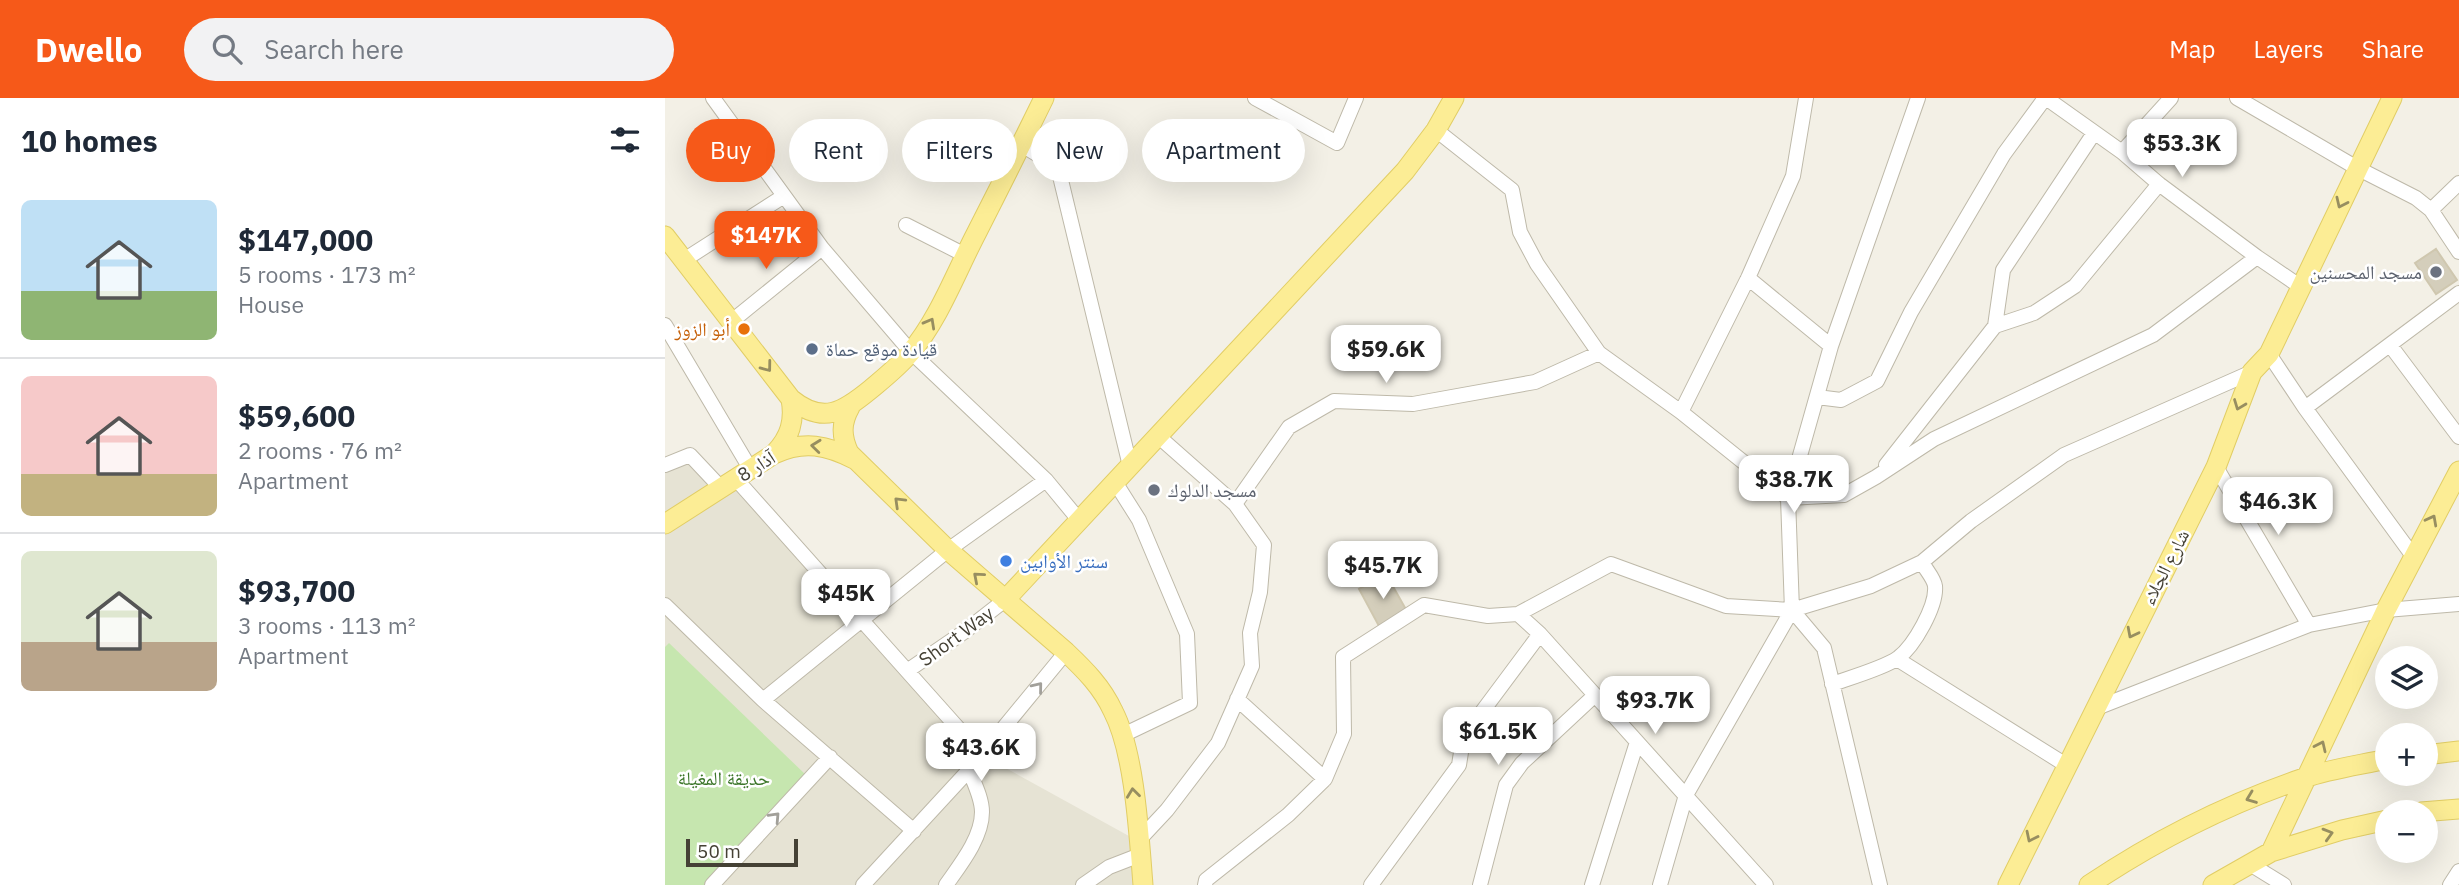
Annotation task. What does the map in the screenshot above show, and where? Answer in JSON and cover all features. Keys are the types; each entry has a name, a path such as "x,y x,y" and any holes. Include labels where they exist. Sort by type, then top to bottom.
{"main road":[{"path":"665,237 791,399 804,410 815,413 839,412 850,407 911,352 933,318 1044,98"},
{"path":"1005,600 1405,171 1436,130 1454,98"},
{"name":"شارع الجلاء","path":"2008,885 2216,467 2252,372 2269,354 2392,98"},
{"path":"774,454 789,435 793,411 791,399"},
{"path":"850,407 842,425 842,434 849,453 948,550 1066,652 1101,690 1123,735 1143,885"},
{"name":"8 آذار","path":"665,524 774,454 797,446 821,445 836,449 856,460"},
{"path":"2271,852 2386,610 2459,471"},
{"path":"2438,753 2459,751"},
{"path":"2089,885 2176,832 2237,803 2306,777 2375,762"},
{"path":"2438,811 2459,809"},
{"path":"2213,885 2271,852 2375,823"}],"street":[{"path":"713,98 823,248 911,352 1046,480 1079,520"},
{"path":"1255,98 1337,143 1356,98"},
{"path":"1681,411 1748,278 1793,176 1806,98"},
{"path":"1661,884 1686,795 1792,610 1788,498 1831,346 1918,98"},
{"path":"1817,397 1842,400 1877,381 1911,312 1991,177 2046,98 2301,287"},
{"path":"2122,152 2171,98"},
{"path":"2238,98 2357,168 2416,198 2431,210 2459,252"},
{"path":"1436,130 1512,190 1520,232 1537,264 1599,353 1681,411 1788,498 1844,495 1934,439 2153,335 2257,257"},
{"path":"1876,477 1995,326 2003,270 2094,133"},
{"path":"1022,145 1051,163 1059,172 1130,466"},
{"path":"2431,210 2459,183"},
{"path":"1995,326 2034,313 2075,286 2159,184"},
{"path":"684,260 784,195"},
{"path":"906,225 965,255"},
{"path":"731,321 823,248"},
{"path":"1748,278 1831,346"},
{"path":"2305,408 2459,293"},
{"path":"665,325 736,479 982,755"},
{"path":"2390,345 2459,438"},
{"path":"1235,504 1289,427 1334,401 1413,404 1508,387 1535,382 1599,353"},
{"path":"2269,354 2413,556"},
{"path":"1205,885 1206,880 1288,815 1325,779 1344,734 1343,657 1424,605 1488,616 1518,614 1611,564 1726,606 1792,610 1871,586 1921,562 1971,521 2064,455 2252,372"},
{"path":"1083,885 1139,848 1218,743 1252,666 1250,633 1260,592 1264,545 1235,504 1158,436"},
{"path":"665,465 690,455 736,479"},
{"path":"2216,467 2309,625"},
{"path":"763,700 948,550 1046,480"},
{"path":"1115,482 1139,520 1187,634 1190,703 1123,735"},
{"path":"1832,684 1897,659 1909,647 1922,628 1933,603 1935,585 1921,562"},
{"name":"Short Way","path":"907,671 1005,600"},
{"path":"2094,709 2309,625 2386,610 2459,604"},
{"path":"666,609 763,700 914,831"},
{"path":"1792,610 1824,648 1879,885"},
{"path":"1518,614 1540,634 1766,885"},
{"path":"1371,885 1459,765 1469,728 1540,634"},
{"path":"863,885 969,770 1066,652"},
{"path":"1897,659 2066,765"},
{"path":"1480,885 1506,785 1523,763 1594,696"},
{"path":"1237,699 1325,779"},
{"path":"1592,885 1637,742"},
{"path":"712,885 830,757"},
{"path":"946,885 970,848 980,825 982,811 969,770"},
{"path":"2250,864 2284,885"},
{"path":"2450,885 2459,872"}],"shaded area":[{"path":"690,455 722,488 736,479 982,755 1138,841 1143,885 665,885 665,465"}],"green space":[{"name":"حديقة المغيلة","path":"669,643 807,776 706,885 665,885 665,647"}],"building":[{"name":"مسجد المحسنين","path":"2436,249 2457,280 2436,294 2415,263"},
{"path":"1386,574 1408,613 1380,628 1359,589"}],"place":[{"name":"مسجد المحسنين","path":"2436,272"},
{"name":"أبو الزوز","path":"744,329"},
{"name":"قيادة موقع حماة","path":"812,349"},
{"name":"مسجد الدلوك","path":"1154,490"},
{"name":"سنتر الأوابين","path":"1006,561"}]}
